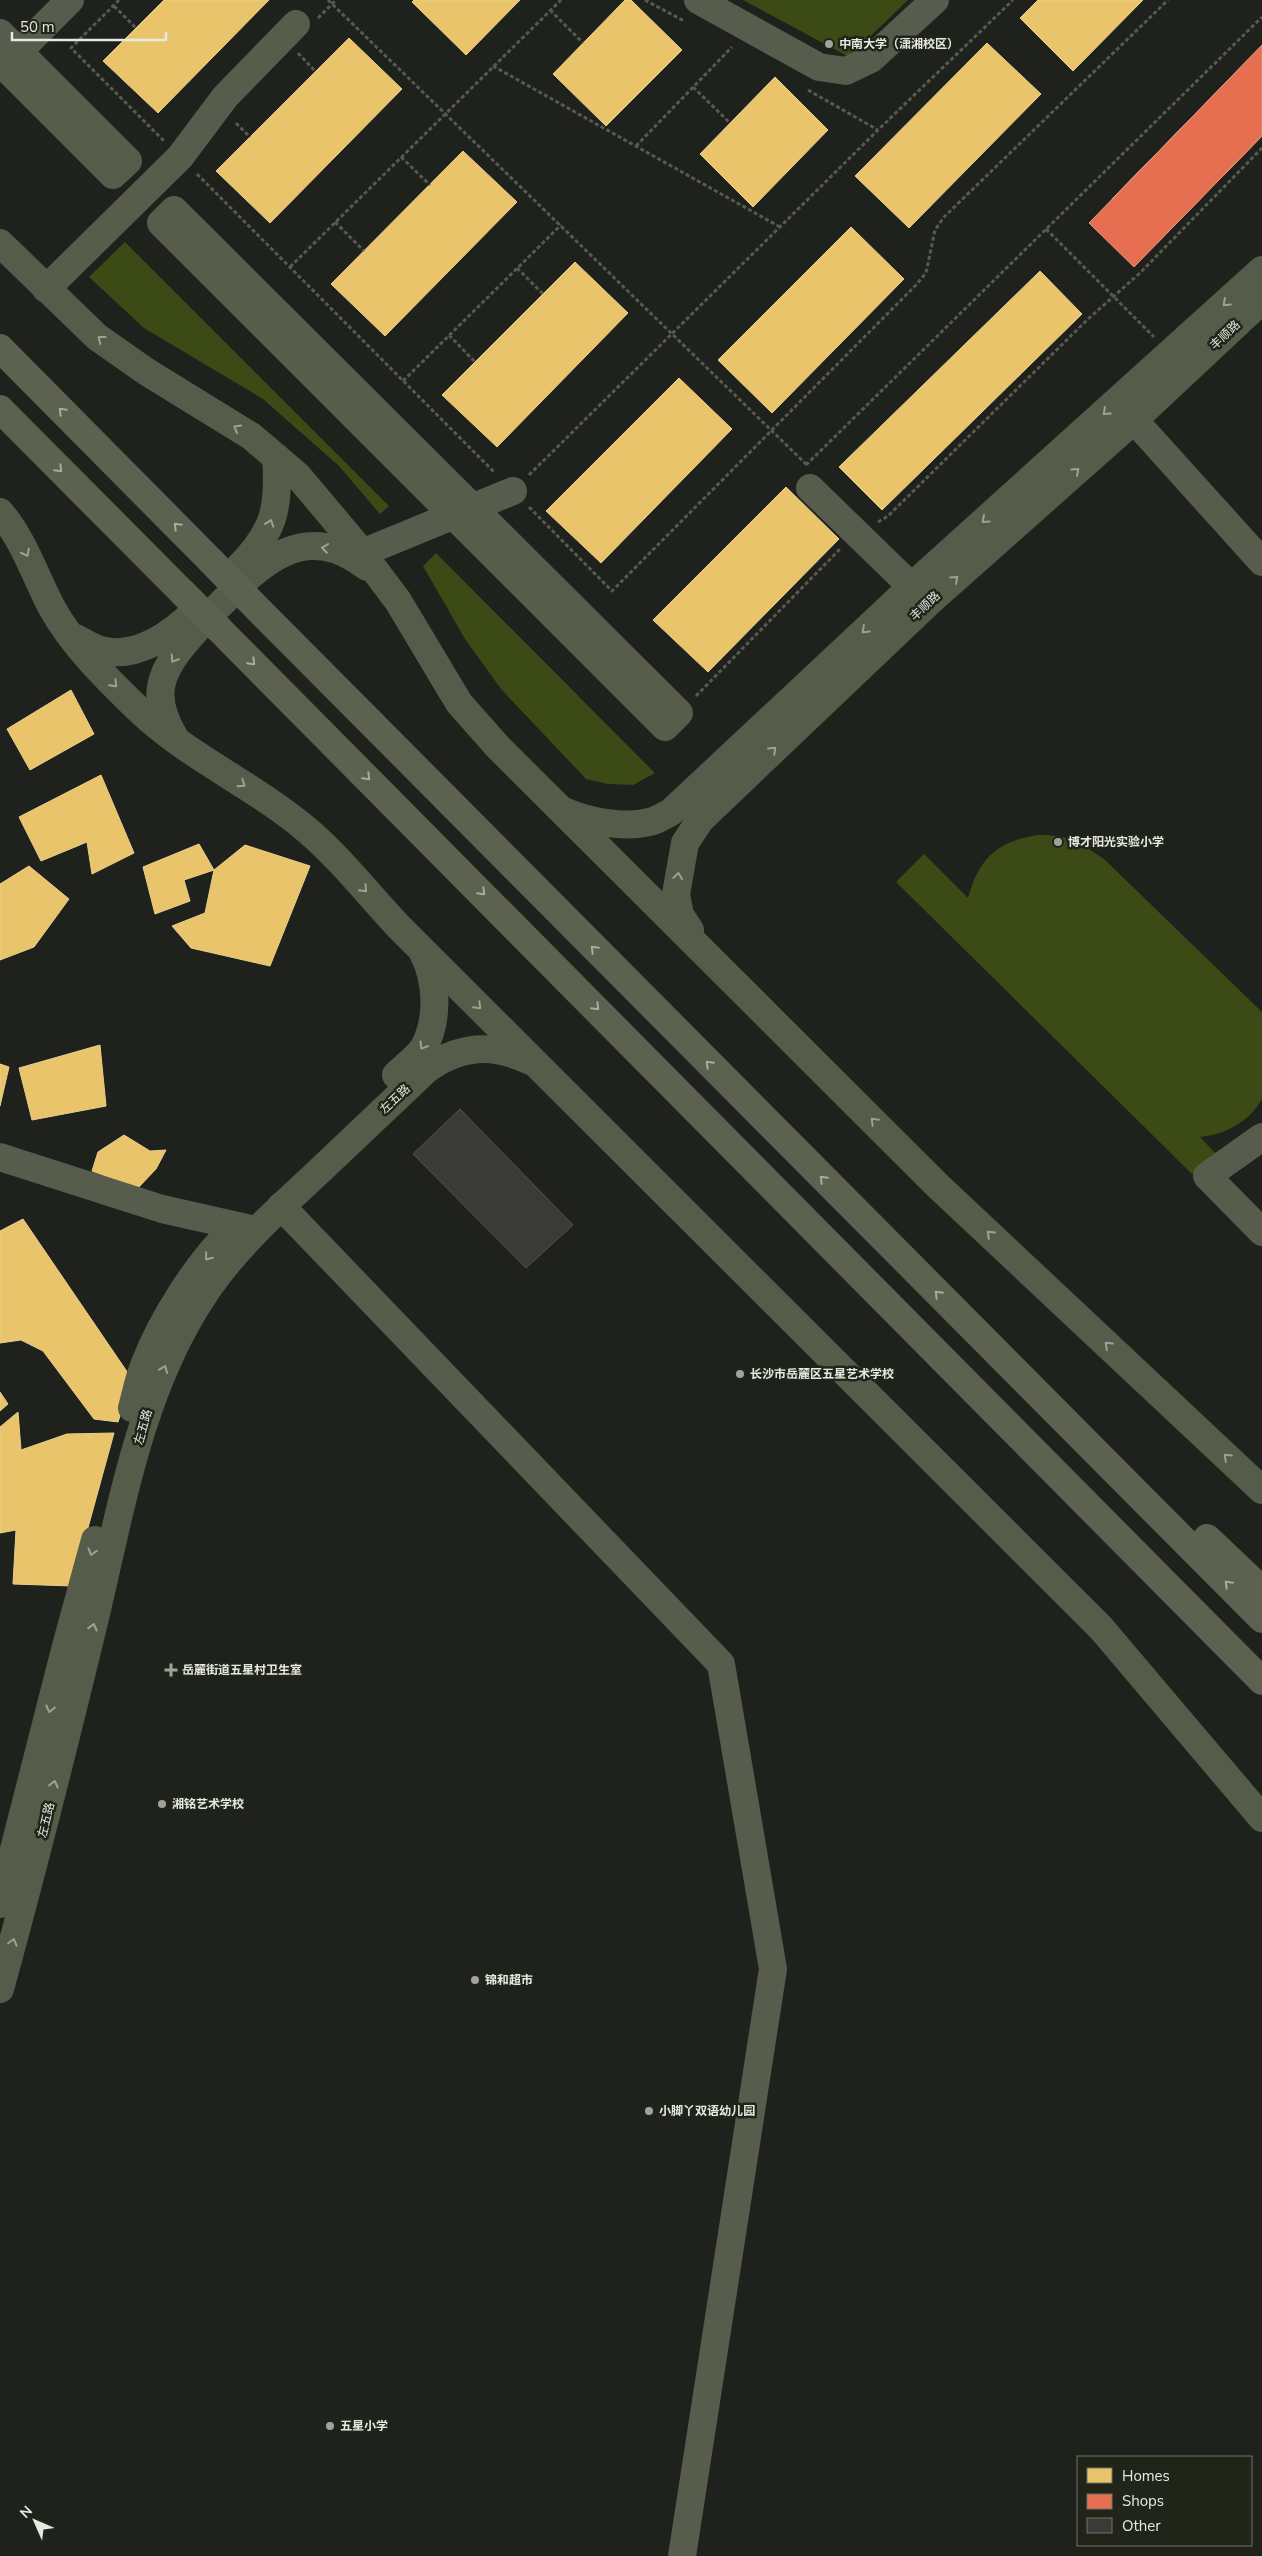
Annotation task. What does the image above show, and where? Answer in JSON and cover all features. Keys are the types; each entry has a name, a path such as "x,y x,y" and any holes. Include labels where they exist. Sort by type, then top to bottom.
{"highway":[{"path":"0,348 1262,1619"},
{"path":"0,409 529,939 1156,1576 1262,1681"},
{"path":"973,1328 1058,1398 1262,1590"},
{"path":"1156,1576 1262,1695"}],"main road":[{"path":"0,243 97,337 147,372 251,436 276,457 318,498 398,601 459,702 496,746 938,1186 1262,1490"},
{"path":"558,809 591,820 633,824 654,821 671,812 912,587 1262,270"},
{"name":"丰顺路","path":"705,952 680,915 676,894 685,843 700,820 929,602 1134,420 1262,300"},
{"path":"70,635 102,651 131,651 159,641 179,628 247,559 266,536 279,489 276,457"},
{"path":"0,512 22,545 53,609 70,635 139,710 176,740 307,830 421,949 1101,1628 1262,1818"},
{"path":"176,740 166,721 161,705 161,687 168,669 191,635 251,573 265,562 278,554 300,547 325,546 345,553 382,580"},
{"name":"左五路","path":"0,1904 66,1646 145,1363 192,1276 246,1228 423,1049 429,1035 434,992 428,963 421,949"},
{"name":"左五路","path":"0,1989 44,1828 130,1473 150,1405 170,1354 202,1298 228,1261 246,1228 281,1206 427,1069 445,1056 468,1050 496,1049 516,1054 536,1064"}],"street":[{"path":"4,57 70,0"},
{"path":"698,0 819,67 846,71 871,59 935,0"},
{"path":"46,289 180,157 225,97 296,24"},
{"path":"463,511 161,223 174,210 463,511 665,727 679,713"},
{"path":"1134,420 1262,562"},
{"path":"810,475 858,535 912,587"},
{"path":"362,553 513,491"},
{"path":"1262,1137 1207,1176 1262,1232"},
{"path":"0,1157 162,1209 246,1228"},
{"path":"281,1206 721,1664 773,1969 682,2556"}],"path":[{"path":"119,0 71,48 612,591 926,273 935,230 944,217 1168,0"},
{"path":"328,0 772,431 810,475 1046,229 1262,16"},
{"path":"290,267 561,0"},
{"path":"513,491 1013,0"},
{"path":"114,6 136,28"},
{"path":"550,10 583,43"},
{"path":"636,146 732,47"},
{"path":"297,52 315,71"},
{"path":"494,66 780,227"},
{"path":"693,87 730,122"},
{"path":"231,118 250,137"},
{"path":"679,713 845,544 888,516 1140,273 1262,148"},
{"path":"401,157 430,185"},
{"path":"335,222 364,251"},
{"path":"403,381 560,225"},
{"path":"1046,229 1170,354"},
{"path":"517,268 543,294"},
{"path":"449,335 475,362"}],"green space":[{"path":"743,0 908,0 849,57"},
{"path":"125,242 389,506 380,514 339,466 263,399 144,328 89,277"},
{"path":"436,553 655,773 633,785 608,784 586,779 501,689 465,639 423,566"},
{"path":"1038,835 1066,838 1088,848 1105,860 1262,1012 1262,1099 1250,1115 1235,1126 1219,1133 1200,1137 1218,1156 1192,1174 896,882 924,854 968,898 978,872 992,854 1011,842"}],"building: Homes":[{"path":"164,0 269,0 158,113 103,61"},
{"path":"414,0 520,0 466,55 412,2"},
{"path":"625,0 631,0 682,50 606,126 553,74"},
{"path":"1038,0 1143,0 1073,71 1020,18"},
{"path":"349,38 402,89 270,223 216,171"},
{"path":"987,43 1041,94 909,228 855,176"},
{"path":"1249,59 1262,71 1262,136 1157,243 1112,199"},
{"path":"775,77 828,130 753,207 700,154"},
{"path":"463,151 517,202 385,336 331,284"},
{"path":"851,227 904,279 772,413 718,360"},
{"path":"575,262 628,313 497,447 442,395"},
{"path":"1040,271 1082,314 882,510 839,467"},
{"path":"679,378 732,429 601,563 546,511"},
{"path":"786,487 839,539 708,672 653,620"},
{"path":"71,690 94,734 30,770 7,729"},
{"path":"101,775 134,853 92,874 87,842 41,861 19,817"},
{"path":"199,844 214,870 184,880 190,901 155,914 143,867"},
{"path":"245,845 310,866 270,966 191,948 172,926 205,913 214,870"},
{"path":"29,866 69,899 34,947 0,960 0,884"},
{"path":"100,1045 106,1106 32,1120 19,1068"},
{"path":"0,1064 9,1067 0,1106"},
{"path":"124,1135 150,1151 166,1150 156,1169 138,1188 92,1171 98,1152"},
{"path":"23,1219 132,1379 118,1422 94,1419 43,1351 21,1340 0,1343 0,1231"},
{"path":"0,1392 8,1404 0,1411"},
{"path":"18,1412 21,1450 67,1434 114,1433 72,1586 13,1584 16,1530 0,1533 0,1427"}],"building: Shops":[{"path":"1262,45 1262,136 1134,267 1089,223"}],"building: Other":[{"path":"460,1109 573,1225 526,1268 413,1154"}],"place":[{"name":"中南大学（潇湘校区）","path":"829,44"},
{"name":"博才阳光实验小学","path":"1058,842"},
{"name":"长沙市岳麓区五星艺术学校","path":"740,1374"},
{"name":"岳麓街道五星村卫生室","path":"171,1670"},
{"name":"湘铭艺术学校","path":"162,1804"},
{"name":"锦和超市","path":"475,1980"},
{"name":"小脚丫双语幼儿园","path":"649,2111"},
{"name":"五星小学","path":"330,2426"}]}
